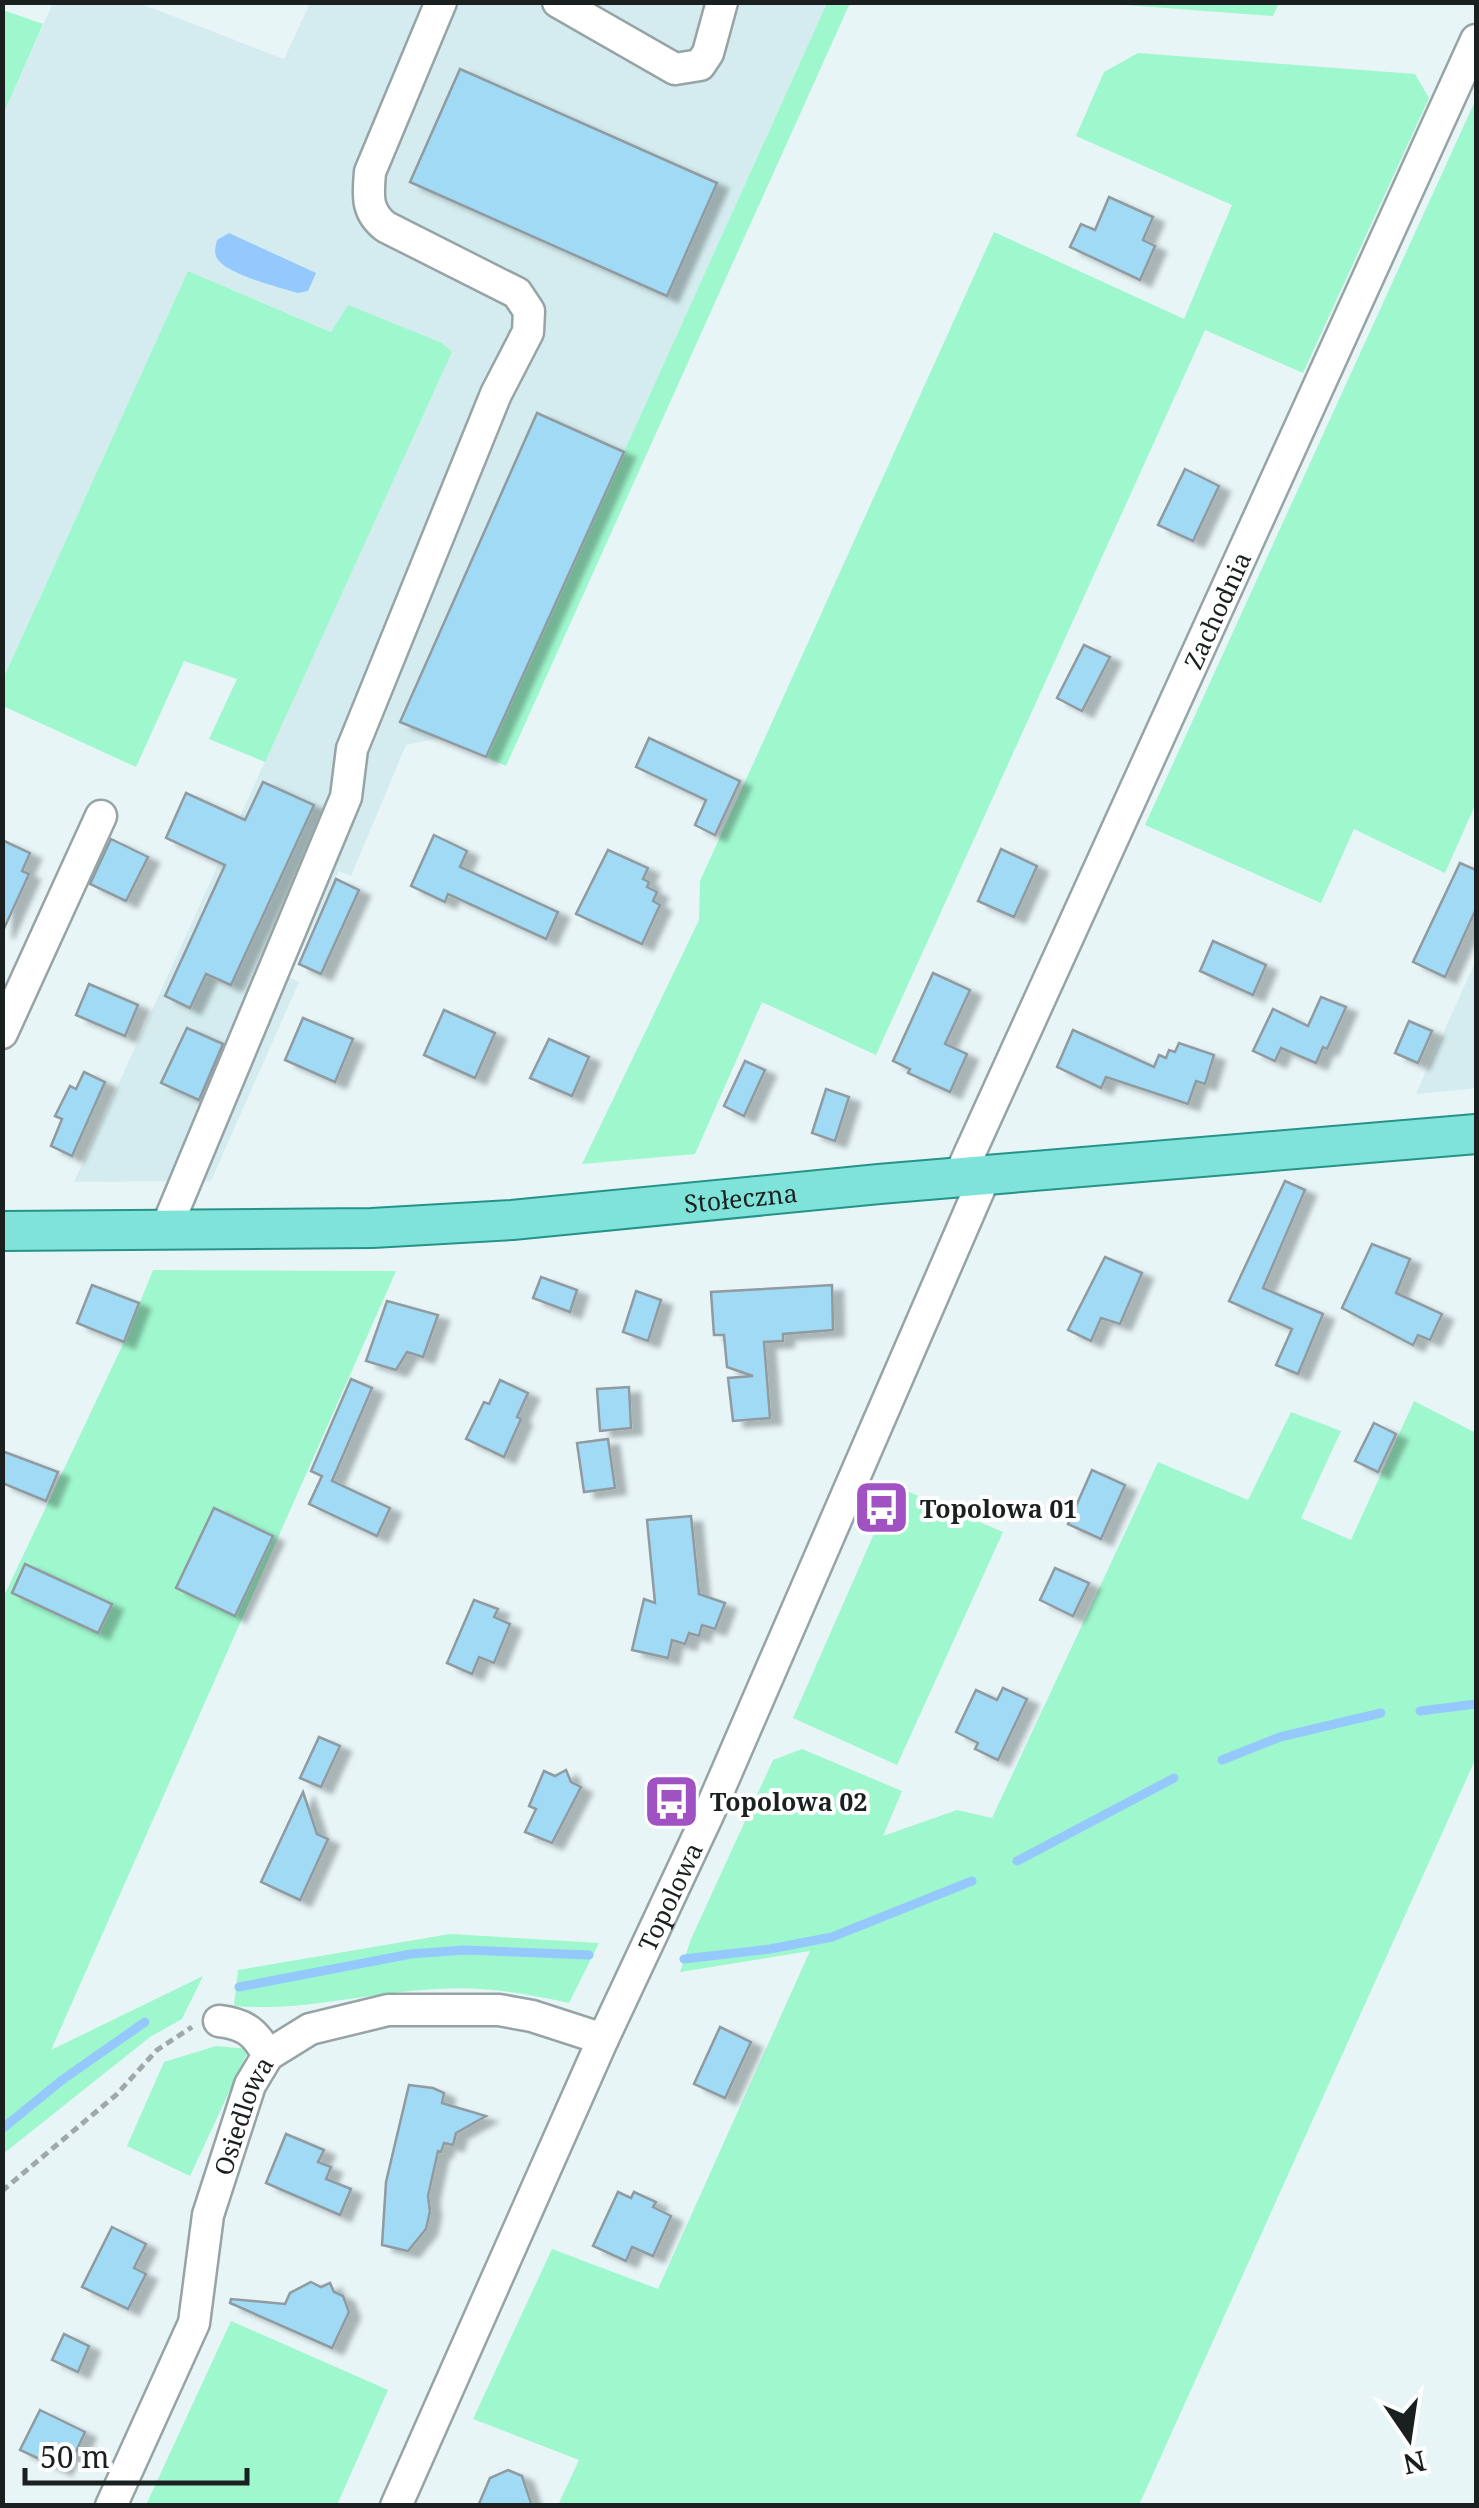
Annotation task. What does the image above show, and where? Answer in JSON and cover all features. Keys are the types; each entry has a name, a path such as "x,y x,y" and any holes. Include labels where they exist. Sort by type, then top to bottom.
{"main road":[{"name":"Stołeczna","path":"2,1232 372,1228 512,1220 1476,1134"}],"street":[{"path":"164,1231 346,796 352,749 496,394 528,332 529,310 517,293 386,227 374,218 367,199 370,172 441,2"},
{"path":"558,2 675,69 700,64 708,53 722,2"},
{"name":"Zachodnia","path":"972,1178 1474,53"},
{"path":"2,1033 101,816"},
{"name":"Topolowa","path":"396,2506 603,2039 716,1798 972,1178"},
{"name":"Osiedlowa","path":"111,2506 194,2324 208,2216 250,2085 268,2054 310,2029 388,2010 499,2010 532,2016 603,2039"},
{"path":"219,2021 237,2023 256,2034 268,2054"}],"path":[{"path":"2,2191 116,2095 156,2050 188,2028 219,2021"}],"shaded area":[{"path":"53,3 139,3 284,59 310,3 827,3 486,757 439,738 406,745 351,876 339,871 289,977 299,982 211,1181 74,1182 451,352 332,332 188,271 3,679 3,115"},
{"path":"1476,960 1476,1088 1416,1094"}],"green space":[{"path":"1279,2 1273,16 1098,3"},
{"path":"827,3 850,3 506,766 486,757"},
{"path":"2,10 43,24 3,115"},
{"path":"1138,53 1415,74 1429,98 1303,373 1205,330 876,1055 762,1002 695,1154 582,1164 699,920 700,881 994,232 1184,319 1232,205 1076,136 1104,72"},
{"path":"1476,99 1476,803 1445,873 1354,829 1321,903 1145,825"},
{"path":"188,271 331,332 348,305 442,343 452,352 265,762 209,739 237,679 184,661 136,767 3,706 3,679"},
{"path":"153,1270 396,1271 51,2050 203,1976 182,2019 150,2037 3,2154 3,1598 124,1342"},
{"path":"1414,1401 1476,1433 1476,1758 1139,2505 558,2505 579,2460 473,2419 552,2249 658,2289 810,1951 680,1972 691,1939 773,1760 802,1749 902,1791 883,1836 957,1810 992,1818 1158,1462 1248,1500 1291,1412 1341,1431 1301,1518 1351,1540"},
{"path":"895,1486 1003,1532 897,1765 793,1718"},
{"path":"450,1934 599,1943 569,2003 503,1991 454,1988 311,2004 234,2006 238,1970"},
{"path":"216,2046 249,2049 190,2176 127,2146 164,2062"},
{"path":"231,2321 388,2390 337,2505 146,2505"}],"water":[{"path":"229,233 316,273 308,291 298,293 266,284 220,262 215,254 217,240"}],"building":[{"path":"460,69 717,183 667,296 410,182"},
{"path":"1109,197 1153,217 1143,240 1155,246 1140,280 1070,247 1081,224 1095,230"},
{"path":"537,413 624,452 486,757 400,722"},
{"path":"1185,469 1219,486 1193,541 1158,525"},
{"path":"1084,645 1110,657 1082,711 1057,698"},
{"path":"649,738 740,781 715,835 695,825 706,800 636,767"},
{"path":"263,782 314,805 231,985 206,974 190,1008 165,996 225,865 166,838 186,793 245,820"},
{"path":"434,835 467,851 460,867 558,912 546,939 448,894 445,902 411,886"},
{"path":"111,839 148,857 126,901 90,884"},
{"path":"2,840 30,853 22,871 29,874 2,933"},
{"path":"1001,849 1037,866 1014,917 978,901"},
{"path":"608,850 648,868 643,879 649,882 647,887 657,892 653,901 660,905 642,944 576,914"},
{"path":"1460,863 1476,870 1476,909 1445,977 1413,962"},
{"path":"336,879 359,890 321,974 299,964"},
{"path":"1213,941 1266,965 1253,995 1200,971"},
{"path":"933,973 970,990 945,1044 967,1054 950,1092 908,1073 910,1069 893,1061"},
{"path":"89,984 138,1005 125,1036 76,1015"},
{"path":"1321,997 1346,1007 1327,1049 1323,1047 1316,1063 1281,1048 1275,1061 1253,1051 1273,1009 1308,1026"},
{"path":"444,1010 495,1033 475,1078 424,1055"},
{"path":"303,1018 353,1039 335,1082 285,1060"},
{"path":"1409,1021 1432,1031 1418,1063 1395,1053"},
{"path":"187,1028 223,1044 199,1100 161,1083"},
{"path":"1073,1030 1154,1067 1159,1055 1166,1058 1179,1043 1214,1055 1205,1084 1196,1081 1188,1104 1106,1077 1101,1088 1057,1067"},
{"path":"549,1039 589,1057 572,1096 530,1078"},
{"path":"745,1061 765,1070 744,1116 724,1106"},
{"path":"84,1072 105,1082 72,1156 51,1146 62,1119 55,1116 70,1086 76,1089"},
{"path":"826,1089 849,1097 835,1141 812,1133"},
{"path":"1285,1181 1305,1190 1263,1288 1323,1314 1298,1374 1276,1365 1292,1329 1229,1301"},
{"path":"1372,1244 1410,1259 1396,1293 1442,1314 1430,1340 1418,1335 1413,1345 1342,1308"},
{"path":"1105,1257 1142,1273 1120,1324 1101,1318 1091,1341 1068,1330"},
{"path":"541,1277 577,1290 570,1312 533,1298"},
{"path":"92,1285 139,1303 124,1342 77,1323"},
{"path":"832,1285 833,1330 783,1334 783,1341 764,1342 770,1418 733,1421 728,1378 753,1376 727,1367 724,1335 714,1335 711,1292"},
{"path":"636,1291 661,1300 648,1341 623,1332"},
{"path":"387,1301 438,1315 423,1357 407,1352 396,1370 366,1361"},
{"path":"351,1379 372,1388 332,1481 390,1508 377,1536 309,1504 322,1476 311,1471"},
{"path":"500,1380 528,1393 504,1457 466,1439"},
{"path":"629,1387 631,1428 600,1431 597,1389"},
{"path":"1374,1423 1396,1434 1378,1472 1355,1461"},
{"path":"608,1439 615,1488 584,1492 577,1443"},
{"path":"2,1451 58,1472 46,1501 2,1483"},
{"path":"1092,1470 1125,1485 1101,1539 1068,1524"},
{"path":"214,1508 273,1536 235,1616 176,1588"},
{"path":"691,1516 699,1594 725,1603 715,1629 702,1625 699,1636 689,1633 685,1644 672,1640 668,1658 632,1650 644,1599 655,1603 647,1520"},
{"path":"25,1564 112,1604 98,1633 12,1593"},
{"path":"1055,1568 1089,1583 1073,1616 1040,1600"},
{"path":"474,1600 498,1609 494,1617 510,1624 494,1663 479,1657 472,1674 447,1663"},
{"path":"1003,1688 1027,1699 998,1760 975,1749 978,1743 956,1732 976,1690 997,1700"},
{"path":"319,1737 340,1746 321,1787 300,1778"},
{"path":"566,1770 571,1782 581,1787 552,1843 525,1832 536,1809 529,1806 544,1771 555,1776"},
{"path":"303,1792 317,1834 328,1839 300,1900 261,1882"},
{"path":"720,2027 751,2042 725,2098 694,2084"},
{"path":"409,2085 433,2088 444,2093 442,2103 486,2116 456,2133 453,2145 444,2143 438,2151 428,2196 426,2229 408,2251 382,2245 386,2182"},
{"path":"286,2134 324,2150 318,2162 331,2167 326,2179 351,2189 340,2215 266,2183"},
{"path":"618,2192 631,2198 634,2192 656,2202 653,2207 671,2216 653,2256 632,2247 626,2261 593,2246"},
{"path":"112,2227 146,2244 134,2268 146,2274 128,2309 82,2287"},
{"path":"311,2282 321,2287 330,2283 334,2292 343,2296 349,2312 332,2348 230,2303 231,2299 285,2304 290,2293"},
{"path":"64,2334 89,2346 78,2372 52,2360"},
{"path":"40,2410 85,2432 74,2456 68,2453 61,2469 20,2450"},
{"path":"508,2470 522,2476 532,2506 478,2506 490,2478"}],"waterway":[{"path":"1420,1711 1476,1704"},
{"path":"1222,1760 1280,1737 1381,1713"},
{"path":"1017,1861 1174,1778"},
{"path":"684,1959 832,1937 972,1881"},
{"path":"239,1987 411,1954 464,1950 589,1955"},
{"path":"2,2129 62,2080 145,2022"}],"place":[{"name":"Topolowa 01","path":"881,1508"},
{"name":"Topolowa 02","path":"671,1801"}]}
